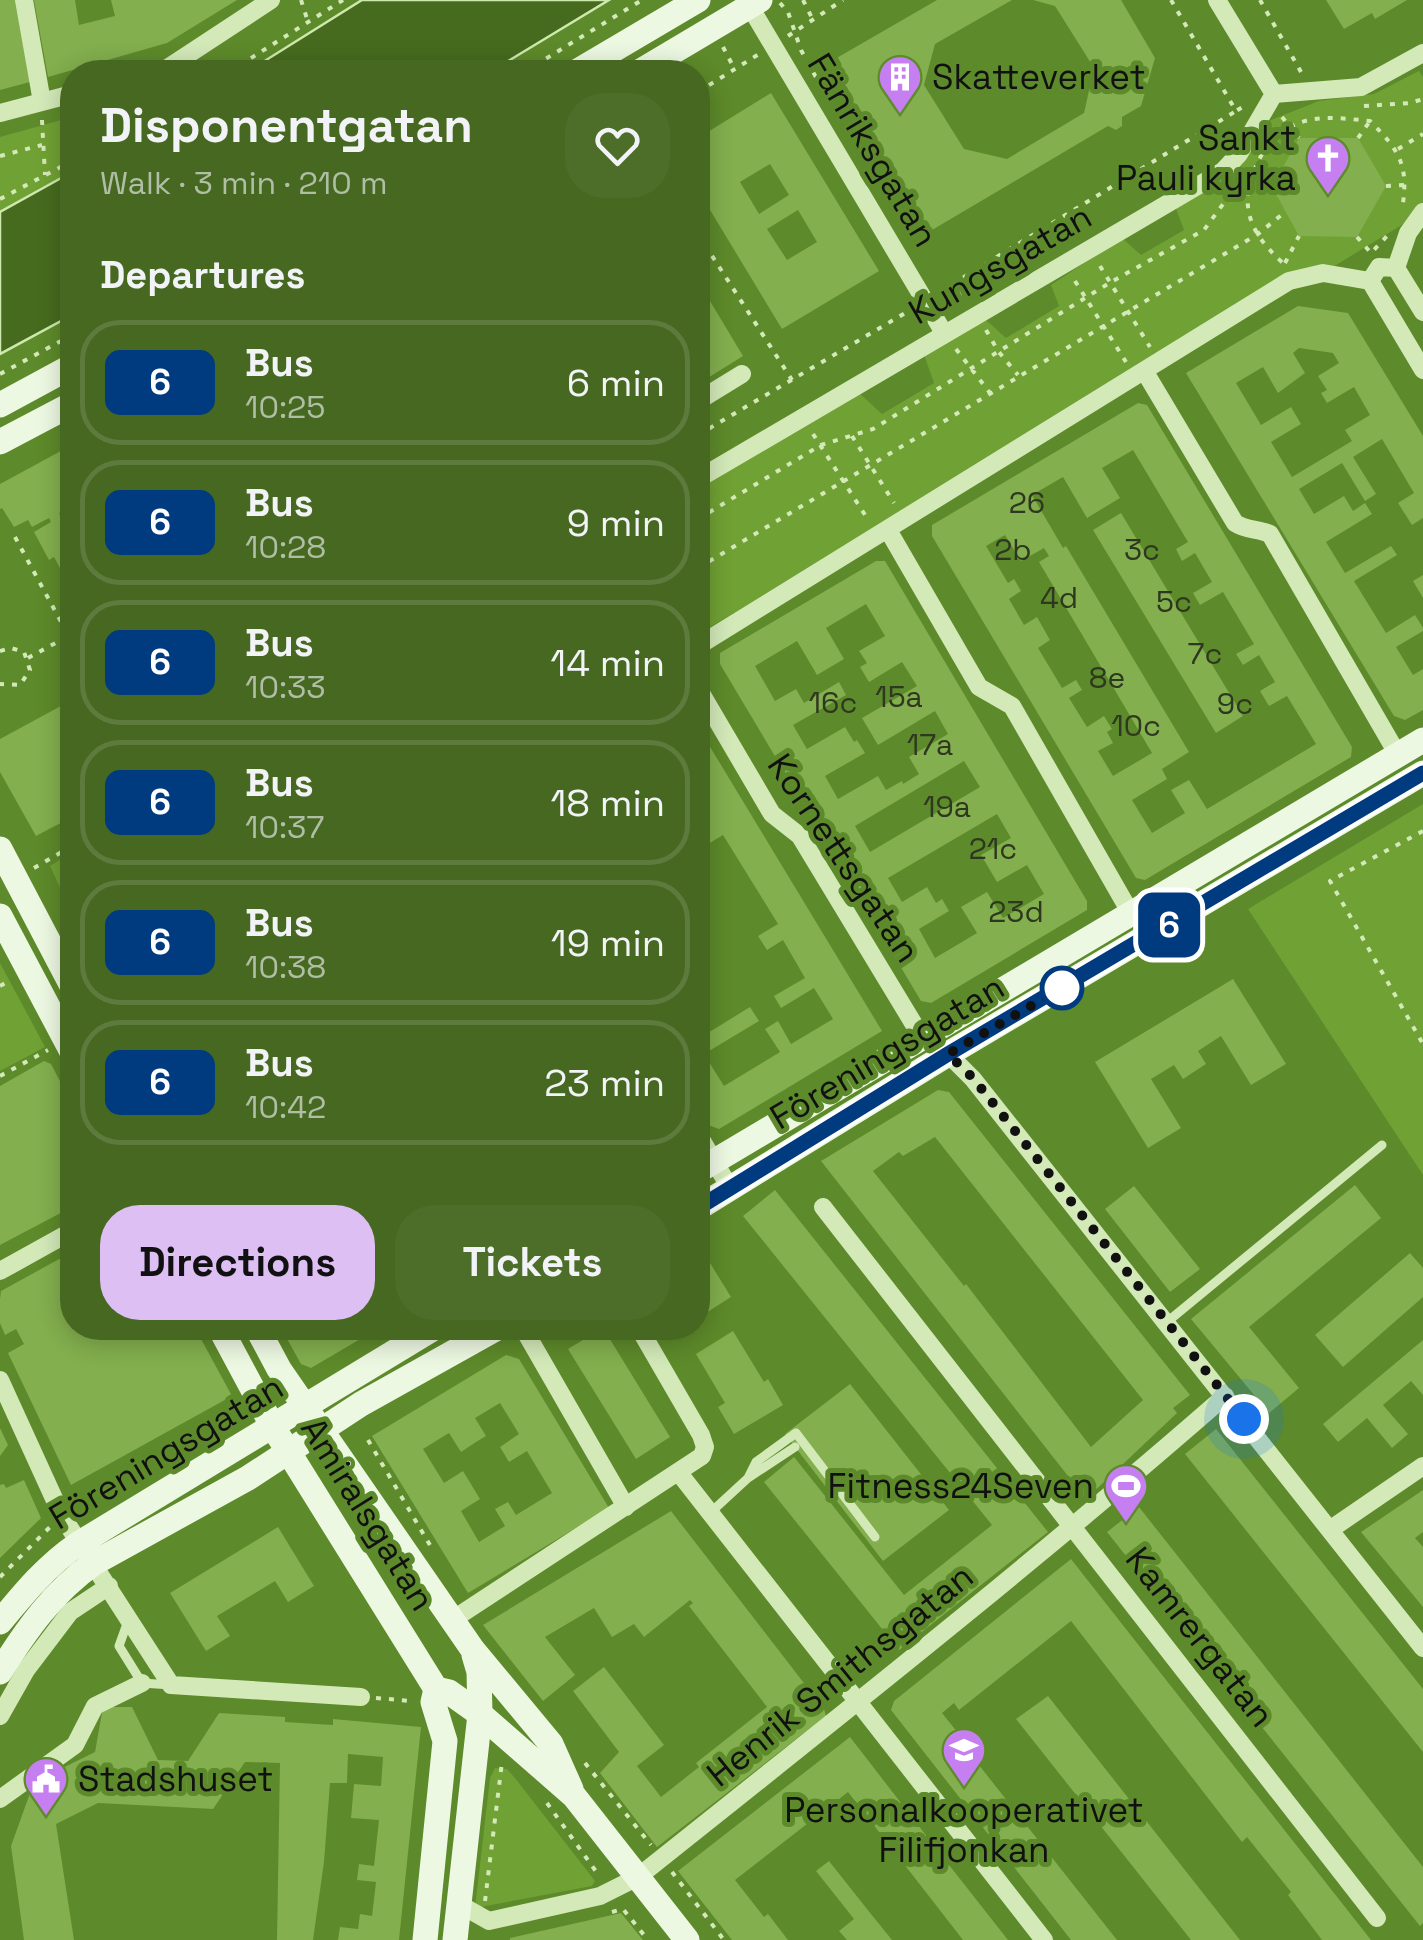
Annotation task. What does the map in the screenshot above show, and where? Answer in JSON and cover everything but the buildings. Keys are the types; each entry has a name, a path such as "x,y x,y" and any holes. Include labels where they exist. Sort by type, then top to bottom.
{"street":[{"path":"24,0 42,102"},
{"path":"180,60 272,0"},
{"path":"596,60 698,0"},
{"path":"1216,0 1273,91 1361,87 1423,53"},
{"path":"658,60 752,2"},
{"name":"Fänriksgatan","path":"752,2 944,333"},
{"name":"Kungsgatan","path":"710,472 1223,171 1239,154 1273,91"},
{"path":"0,113 60,97"},
{"path":"1396,268 1408,233 1423,212"},
{"path":"1370,282 1379,267 1396,268"},
{"path":"1396,268 1423,312"},
{"path":"710,639 1289,282 1323,273 1370,282 1423,370"},
{"path":"1146,371 1234,523 1246,531 1270,534 1398,755"},
{"path":"0,405 60,372"},
{"path":"710,394 742,374"},
{"path":"0,442 60,410"},
{"path":"883,533 979,687 1012,706 1130,912"},
{"name":"Kornettsgatan","path":"710,708 772,814 800,836 921,1036 973,1078 1423,1648"},
{"name":"Föreningsgatan","path":"710,1164 1423,740"},
{"name":"Föreningsgatan","path":"710,1200 948,1054 1423,773"},
{"path":"0,849 60,963"},
{"path":"0,916 60,1043"},
{"path":"710,1170 730,1188"},
{"name":"Kamrergatan","path":"823,1207 1377,1918"},
{"path":"0,1271 60,1238"},
{"name":"Amiralsgatan","path":"226,1340 272,1427 436,1689 449,1692 480,1714 574,1796 687,1940"},
{"name":"Amiralsgatan","path":"263,1340 305,1408 473,1650 551,1744 574,1796"},
{"name":"Föreningsgatan","path":"0,1672 41,1612 74,1578 86,1554 272,1427 415,1340"},
{"name":"Föreningsgatan","path":"0,1622 28,1588 86,1554 288,1452 476,1340"},
{"path":"530,1340 626,1507"},
{"path":"452,1620 702,1456 705,1446 646,1340"},
{"path":"0,1380 62,1516 172,1684 361,1698"},
{"name":"Henrik Smithsgatan","path":"483,1918 506,1918 612,1893 638,1877 1075,1528 1225,1396"},
{"path":"1331,1529 1423,1466"},
{"path":"679,1473 1044,1940"},
{"path":"0,1716 26,1670 70,1612 109,1586"},
{"name":"Amiralsgatan","path":"473,1650 479,1672 480,1714"},
{"path":"0,1799 75,1745 96,1706 142,1683"},
{"path":"425,1940 445,1741 433,1702 436,1689"},
{"path":"455,1940 480,1714"},
{"path":"459,1904 483,1918"}],"lane":[{"path":"1167,1322 1382,1145"},
{"path":"748,1478 756,1462 796,1433 875,1537"},
{"path":"710,1513 748,1478 795,1448"},
{"path":"129,1618 120,1646 142,1683 172,1684"}],"path":[{"path":"301,0 308,22"},
{"path":"249,60 342,0"},
{"path":"544,60 642,0"},
{"path":"777,0 788,12 800,50 834,110"},
{"path":"802,0 813,20"},
{"path":"710,84 843,0"},
{"path":"1171,0 1236,111"},
{"path":"1018,376 962,294 942,290 1303,71 1260,0"},
{"path":"1358,106 1410,104 1423,99"},
{"path":"42,102 45,175"},
{"path":"710,512 820,446 873,429 1110,282 1204,230 1282,117 1294,112"},
{"path":"1282,117 1299,138"},
{"path":"1258,234 1247,212 1247,187 1268,142 1287,126 1318,117 1370,121 1398,149 1406,185 1402,211"},
{"path":"1358,138 1370,121"},
{"path":"1398,149 1423,134"},
{"path":"0,156 42,144"},
{"path":"0,199 60,167"},
{"path":"1386,186 1406,185"},
{"path":"1247,187 1272,187"},
{"path":"710,561 1258,234 1285,212"},
{"path":"1358,237 1371,253 1388,234"},
{"path":"1285,264 1299,236"},
{"path":"1090,249 1128,310 1146,371"},
{"path":"710,253 792,380"},
{"path":"1065,264 1104,325 1146,371"},
{"path":"710,428 925,301"},
{"path":"944,333 990,393"},
{"path":"0,374 60,342"},
{"path":"802,417 843,481 883,533"},
{"path":"852,436 905,520"},
{"path":"16,537 60,615"},
{"path":"28,658 60,641"},
{"path":"0,651 18,649 28,658 30,670 25,681 14,687 0,684"},
{"path":"1423,831 1330,881 1423,1044"},
{"path":"34,868 60,853"},
{"path":"0,1076 60,1050"},
{"path":"0,1577 62,1516"},
{"path":"361,1698 421,1701 436,1689"},
{"path":"483,1918 500,1766 506,1754"},
{"path":"578,1754 724,1940"},
{"path":"538,1790 623,1909"}],"shaded area":[{"path":"362,0 609,0 510,60 266,60"},
{"path":"1419,71 1423,77 1423,212 1323,273 1260,291 844,549 710,627 710,478 857,391 882,414 934,383 923,352 986,320 1006,338 1059,306 1051,285 1122,238 1141,255 1184,230 1175,206 1225,178 1271,120 1319,101 1374,94"},
{"path":"60,120 60,179 0,212 0,137"},
{"path":"60,179 60,322 0,354 0,212"},
{"path":"1423,804 1423,1175 1248,909"},
{"path":"60,860 60,887 50,866"},
{"path":"0,963 45,1047 0,1071"},
{"path":"495,1768 507,1769 515,1778 595,1881 592,1886 475,1908 490,1778"}],"bus line":[{"name":"6","path":"710,1201 948,1054 1423,773"}],"place":[{"name":"Skatteverket","path":"900,115"},
{"name":"Sankt Pauli kyrka","path":"1328,196"},
{"name":"Fitness24Seven","path":"1126,1524"},
{"name":"Personalkooperativet Filifjonkan","path":"964,1788"},
{"name":"Stadshuset","path":"46,1817"}],"route":[{"path":"1062,988 948,1054 973,1078 1244,1419"}]}
